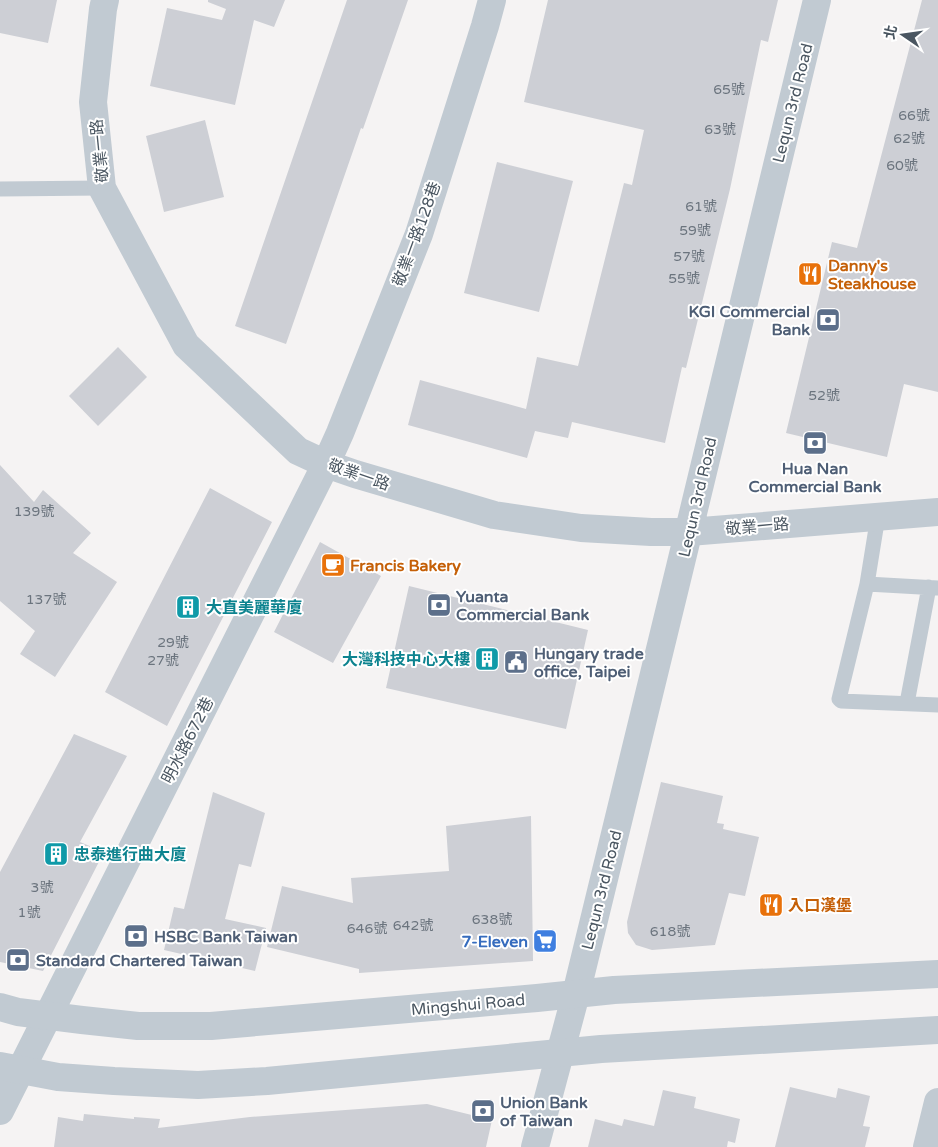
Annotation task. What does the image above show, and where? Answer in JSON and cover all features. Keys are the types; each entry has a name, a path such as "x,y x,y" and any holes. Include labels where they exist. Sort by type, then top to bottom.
{"street":[{"name":"敬業一路","path":"105,0 94,102 102,188 186,345 298,451 326,464 355,474 494,515 581,528 688,532 938,512"},
{"name":"敬業一路128巷","path":"326,464 419,234 492,0"},
{"name":"Lequn 3rd Road","path":"535,1147 576,994 817,0"},
{"name":"明水路672巷","path":"0,1111 10,1068 48,1016 326,464"},
{"name":"Mingshui Road","path":"0,1007 18,1012 138,1026 211,1026 614,990 938,974"},
{"path":"10,1068 58,1077 198,1085 267,1081 610,1049 938,1030"},
{"path":"927,1147 938,1102"}],"lane":[{"path":"0,189 102,188"},
{"path":"878,516 867,584 839,699 841,701 938,705"},
{"path":"867,584 933,587 907,703"}],"building":[{"path":"0,0 57,0 48,43 0,33"},
{"path":"208,0 285,0 274,27 254,20 235,105 150,86 167,8 222,20 226,9 208,2"},
{"path":"347,0 408,0 363,129 361,128 286,344 235,326"},
{"path":"548,0 778,0 768,42 761,40 730,189 686,368 682,367 665,443 572,422 568,438 535,431 527,458 408,425 420,380 526,409 537,357 578,366 624,183 632,185 644,130 524,102"},
{"path":"922,0 938,0 938,392 904,384 887,457 786,433 832,242 857,248"},
{"path":"205,120 224,197 164,212 146,136"},
{"path":"497,162 573,181 539,312 464,293"},
{"path":"118,347 147,377 98,426 69,396"},
{"path":"0,465 34,502 43,490 91,533 73,553 117,582 55,677 20,654 35,631 0,601"},
{"name":"大直美麗華廈","path":"210,488 272,522 167,726 105,692"},
{"path":"320,542 381,576 333,663 274,632"},
{"name":"大灣科技中心大樓","path":"409,586 588,630 566,729 386,688"},
{"name":"忠泰進行曲大廈","path":"74,734 127,756 80,842 104,852 43,971 0,962 0,872"},
{"path":"661,782 723,796 717,823 724,824 723,829 759,837 745,896 729,893 715,945 652,950 636,945 628,933 627,922"},
{"path":"213,792 265,813 251,867 239,864 225,919 266,928 255,971 164,950 174,907 184,909"},
{"path":"531,816 533,961 359,973 359,969 267,947 282,886 353,903 351,878 449,871 446,826"},
{"path":"790,1087 836,1098 838,1088 870,1096 863,1126 870,1127 865,1147 775,1147"},
{"path":"663,1090 696,1097 694,1108 740,1119 735,1143 728,1141 727,1147 588,1147 595,1119 622,1126 624,1119 654,1126"},
{"path":"427,1104 492,1120 486,1147 54,1147 58,1117 83,1121 84,1114 134,1119 134,1117 160,1119 158,1128 250,1117"}],"place":[{"name":"Danny's Steakhouse","path":"810,274"},
{"name":"KGI Commercial Bank","path":"828,320"},
{"name":"Hua Nan Commercial Bank","path":"815,443"},
{"name":"Francis Bakery","path":"333,565"},
{"name":"Yuanta Commercial Bank","path":"439,605"},
{"name":"大直美麗華廈","path":"188,607"},
{"name":"大灣科技中心大樓","path":"487,659"},
{"name":"Hungary trade office, Taipei","path":"516,662"},
{"name":"忠泰進行曲大廈","path":"56,854"},
{"name":"入口漢堡","path":"771,905"},
{"name":"HSBC Bank Taiwan","path":"136,936"},
{"name":"7-Eleven","path":"545,941"},
{"name":"Standard Chartered Taiwan","path":"18,960"},
{"name":"Union Bank of Taiwan","path":"483,1111"}]}
